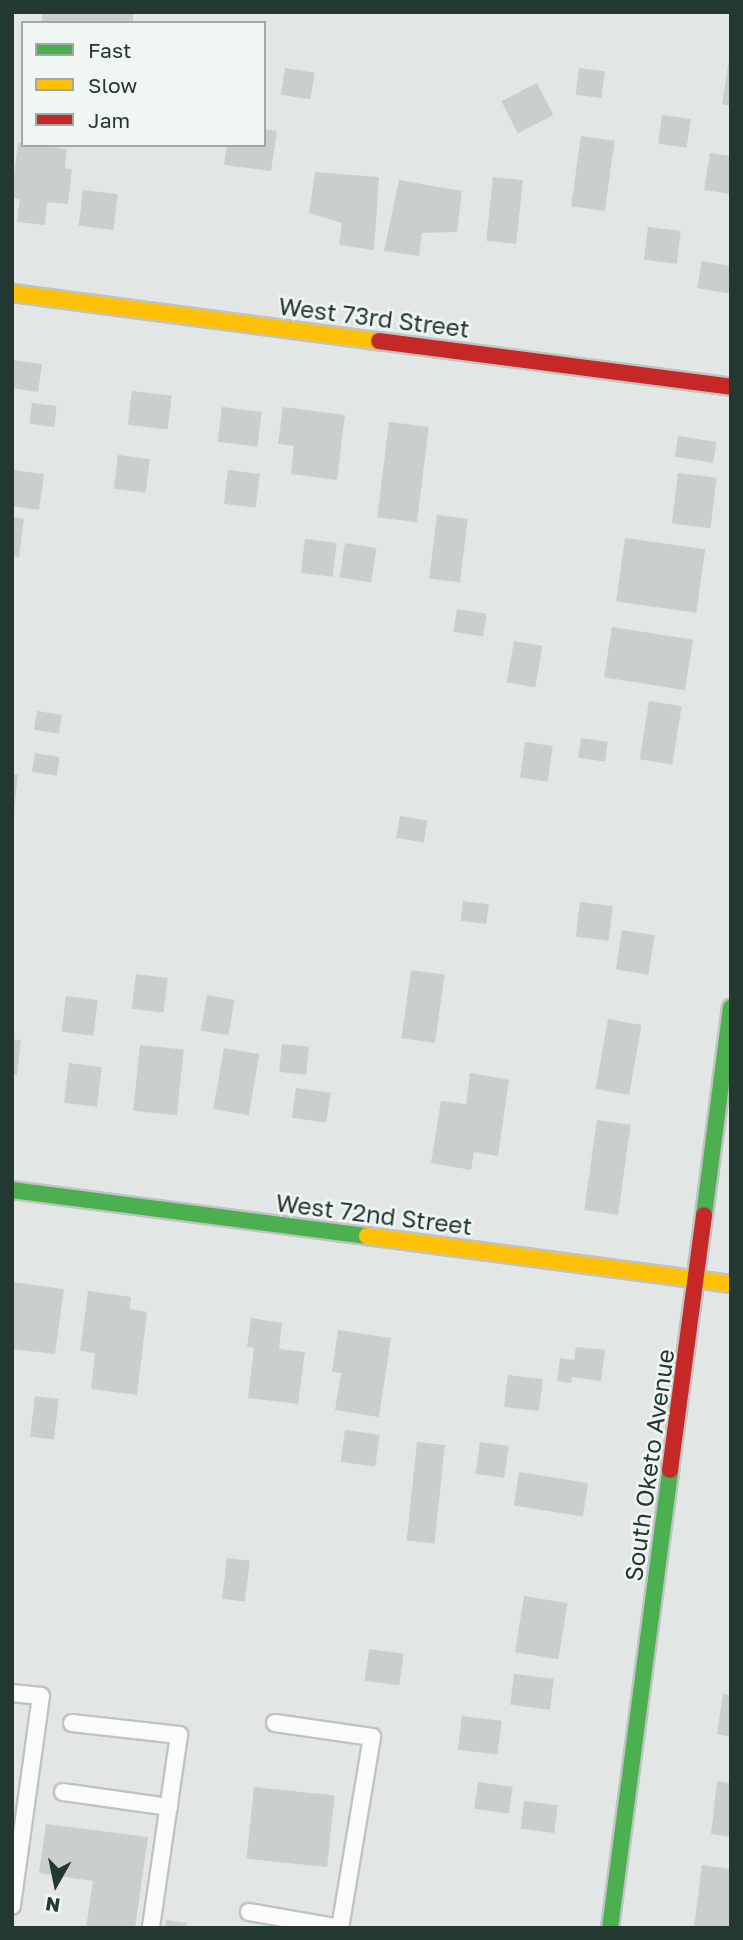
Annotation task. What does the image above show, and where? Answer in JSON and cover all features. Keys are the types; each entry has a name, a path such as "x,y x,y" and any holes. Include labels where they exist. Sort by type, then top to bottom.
{"street":[{"name":"West 73rd Street","path":"12,293 731,387"},
{"name":"South Oketo Avenue","path":"610,1928 731,1008"},
{"name":"West 72nd Street","path":"12,1189 731,1284"}],"lane":[{"path":"12,1693 41,1696 12,1906"},
{"path":"72,1723 180,1735 151,1928"},
{"path":"249,1912 341,1928 372,1737 275,1723"},
{"path":"63,1793 169,1807"}],"building":[{"path":"42,12 133,12 133,21 42,21"},
{"path":"731,60 731,106 722,104"},
{"path":"285,68 315,73 310,99 281,95"},
{"path":"579,68 605,71 602,98 576,95"},
{"path":"537,83 553,115 518,133 501,101"},
{"path":"662,115 691,119 687,148 658,144"},
{"path":"266,129 277,131 271,171 224,165 227,147 266,147"},
{"path":"581,136 615,141 605,211 571,206"},
{"path":"18,143 21,143 21,147 67,149 65,168 72,169 68,204 47,202 45,225 17,222 20,199 12,198"},
{"path":"710,153 731,156 731,194 704,190"},
{"path":"315,172 379,177 374,250 339,245 342,223 309,213"},
{"path":"493,177 523,180 516,244 486,241"},
{"path":"399,180 462,191 457,232 422,233 419,256 384,251"},
{"path":"83,190 118,194 113,230 79,226"},
{"path":"648,227 681,231 677,264 644,260"},
{"path":"702,261 731,266 731,294 697,288"},
{"path":"12,360 42,364 38,392 12,388"},
{"path":"132,391 172,396 168,430 128,425"},
{"path":"32,403 57,406 54,427 29,424"},
{"path":"222,407 262,412 257,447 218,442"},
{"path":"283,407 345,415 337,480 291,474 294,446 278,444"},
{"path":"389,422 429,427 417,522 377,517"},
{"path":"678,436 717,442 713,463 675,457"},
{"path":"118,455 150,459 146,493 114,489"},
{"path":"12,470 44,474 39,510 12,506"},
{"path":"228,470 260,474 256,508 224,504"},
{"path":"678,473 717,478 710,528 672,524"},
{"path":"437,515 468,519 460,582 429,579"},
{"path":"12,517 24,519 19,557 12,556"},
{"path":"625,538 705,549 696,613 616,601"},
{"path":"305,539 337,543 333,577 301,573"},
{"path":"345,543 377,548 371,583 340,578"},
{"path":"457,609 487,614 483,636 453,632"},
{"path":"612,627 693,640 685,690 604,677"},
{"path":"514,641 543,646 535,687 507,682"},
{"path":"649,701 682,706 672,764 640,759"},
{"path":"37,711 62,715 59,734 34,730"},
{"path":"581,738 608,742 605,762 578,758"},
{"path":"525,742 553,746 548,782 520,778"},
{"path":"35,753 60,757 57,776 32,772"},
{"path":"12,775 18,775 14,810 12,810"},
{"path":"400,816 428,821 424,843 396,838"},
{"path":"463,901 489,904 486,924 461,921"},
{"path":"580,902 613,906 608,941 576,937"},
{"path":"622,930 655,935 648,975 616,970"},
{"path":"411,970 445,975 435,1043 401,1038"},
{"path":"136,974 168,978 163,1013 132,1009"},
{"path":"207,995 235,1000 228,1035 201,1030"},
{"path":"66,996 98,1000 93,1036 62,1032"},
{"path":"608,1019 641,1025 629,1095 596,1089"},
{"path":"12,1039 21,1040 17,1075 12,1075"},
{"path":"282,1044 309,1047 306,1075 279,1072"},
{"path":"140,1045 184,1050 177,1115 133,1111"},
{"path":"224,1048 259,1054 249,1115 213,1109"},
{"path":"69,1063 102,1067 97,1107 64,1103"},
{"path":"470,1073 509,1080 498,1156 474,1152 471,1170 431,1163 441,1101 466,1104"},
{"path":"296,1088 331,1093 326,1123 292,1118"},
{"path":"597,1120 631,1125 618,1215 584,1210"},
{"path":"12,1282 64,1289 55,1354 12,1349"},
{"path":"88,1291 131,1297 130,1309 147,1312 137,1395 91,1389 95,1353 80,1351"},
{"path":"251,1318 282,1323 279,1349 305,1352 298,1404 248,1398 254,1348 247,1347"},
{"path":"338,1330 391,1338 379,1417 335,1410 341,1373 332,1372"},
{"path":"576,1347 605,1350 601,1381 572,1377 571,1383 557,1381 560,1358 574,1360"},
{"path":"508,1375 543,1379 539,1411 504,1407"},
{"path":"35,1396 59,1399 54,1440 30,1437"},
{"path":"345,1430 380,1435 375,1467 341,1462"},
{"path":"417,1442 445,1445 434,1543 407,1540"},
{"path":"480,1442 509,1446 504,1478 476,1474"},
{"path":"519,1472 588,1483 583,1517 514,1506"},
{"path":"227,1558 250,1561 245,1601 222,1599"},
{"path":"524,1596 567,1603 559,1659 515,1652"},
{"path":"369,1649 404,1654 399,1686 365,1681"},
{"path":"514,1674 554,1679 550,1710 510,1705"},
{"path":"723,1694 731,1695 731,1737 717,1734"},
{"path":"462,1716 502,1721 498,1755 458,1750"},
{"path":"717,1781 731,1783 731,1837 711,1834"},
{"path":"478,1782 513,1787 509,1814 474,1809"},
{"path":"254,1787 335,1795 327,1867 246,1859"},
{"path":"524,1801 558,1805 554,1833 521,1829"},
{"path":"46,1824 148,1837 135,1928 86,1928 93,1881 39,1873"},
{"path":"702,1865 731,1869 731,1928 694,1927"},
{"path":"166,1920 187,1923 186,1928 165,1928"}],"traffic: fast":[{"path":"704,1215 731,1008"},
{"path":"12,1190 367,1236"},
{"path":"610,1928 670,1470"}],"traffic: slow":[{"path":"12,293 379,341"},
{"path":"367,1236 731,1284"}],"traffic: jam":[{"path":"379,341 731,387"},
{"path":"670,1470 704,1215"}]}
